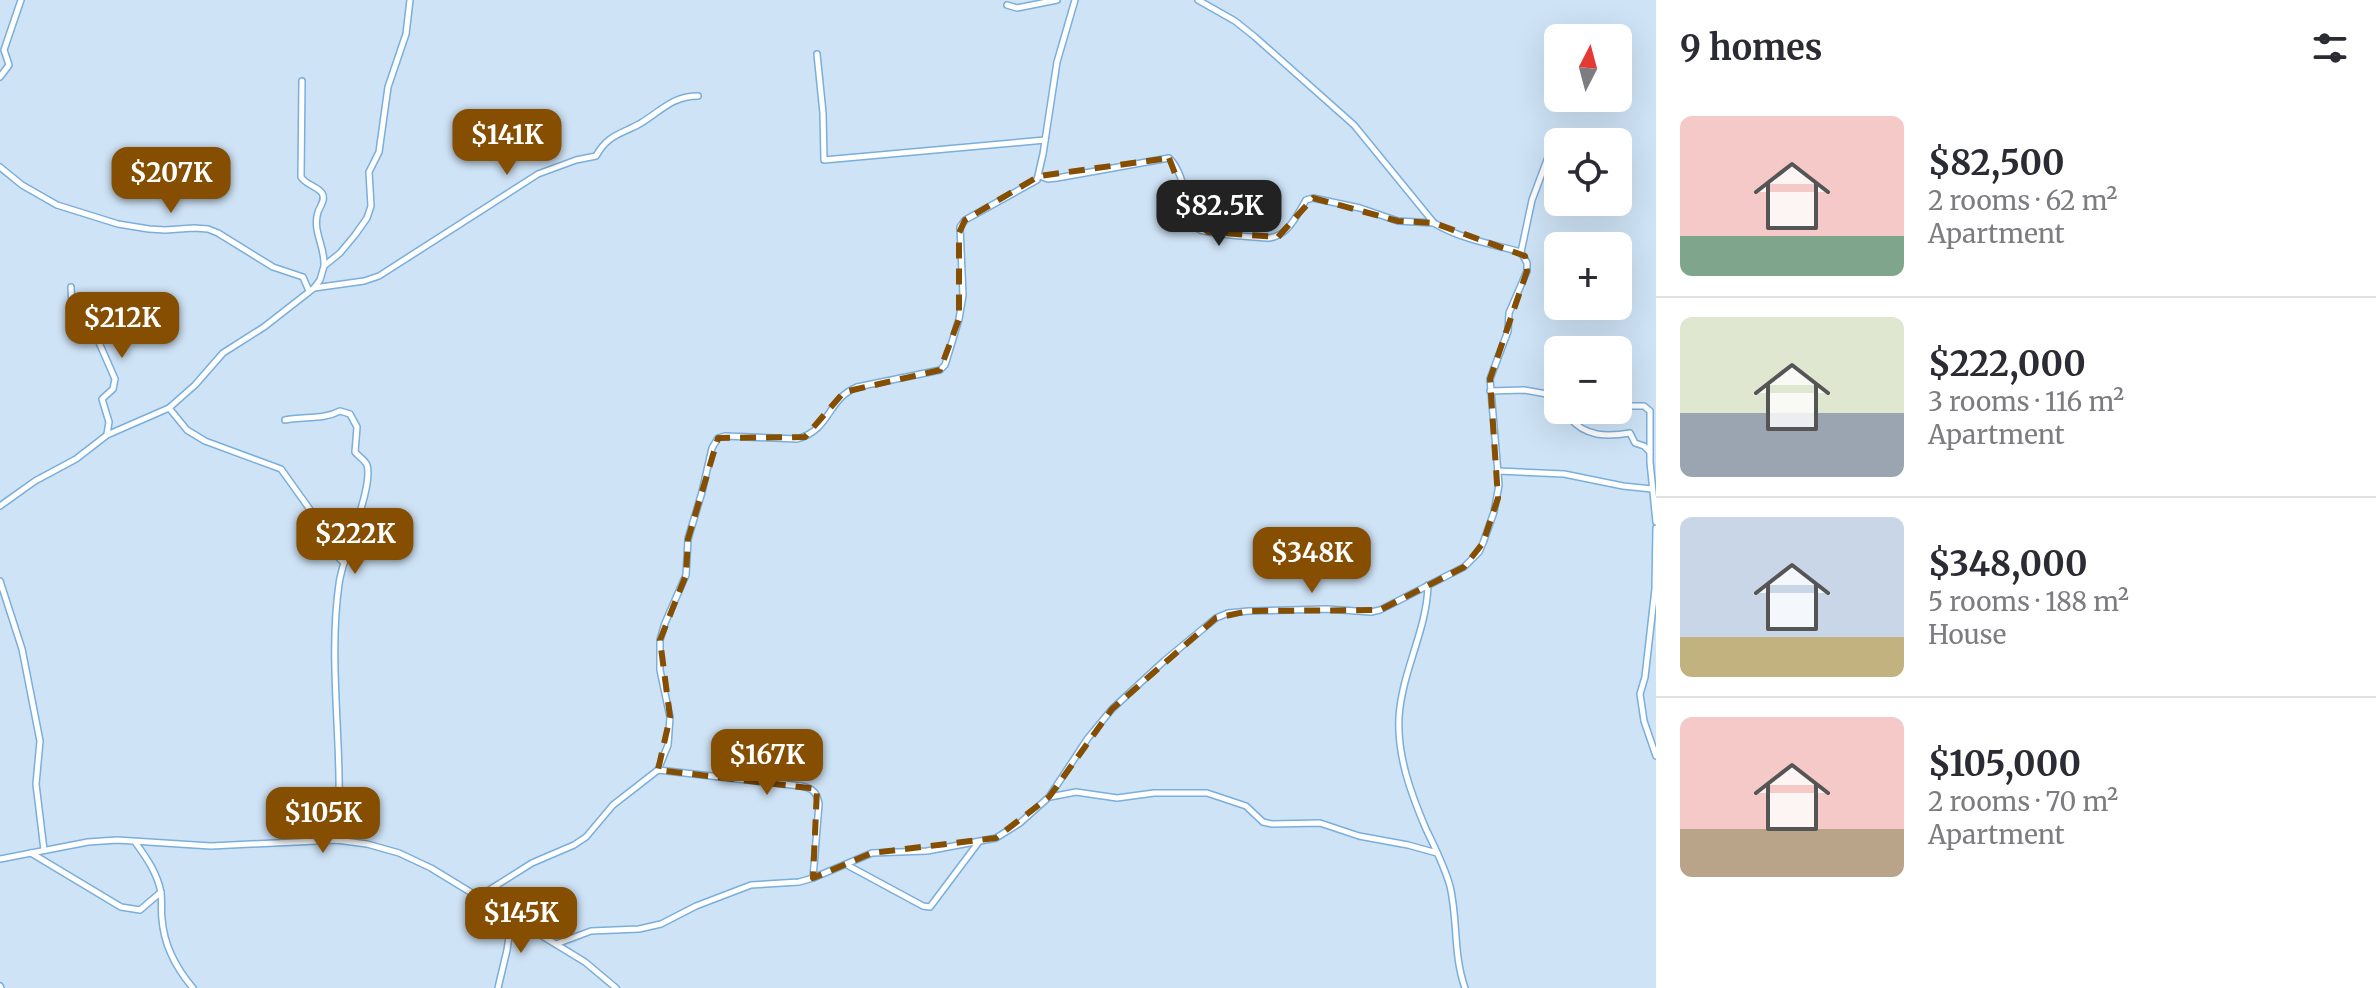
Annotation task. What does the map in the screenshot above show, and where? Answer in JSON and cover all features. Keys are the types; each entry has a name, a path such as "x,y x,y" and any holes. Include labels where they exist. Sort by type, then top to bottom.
{"street":[{"path":"0,77 9,65 4,50 21,0"},
{"path":"324,266 355,235 371,206 369,172 379,152 388,87 406,34 410,0"},
{"path":"1007,5 1017,8 1057,0"},
{"path":"478,897 532,863 586,837 613,805 658,770 668,745 670,717 660,670 660,640 686,575 688,539 712,448 718,438 805,437 816,431 844,392 940,370 950,357 963,295 960,227 965,220 1034,183 1039,176 1057,62 1075,0"},
{"path":"1198,0 1235,21 1255,37 1354,125 1434,223 1483,243 1521,252"},
{"path":"817,54 824,160 1045,140"},
{"path":"0,506 35,481 76,459 107,435 169,408 195,385 223,353 264,327 320,280 324,254 316,230 323,197 301,177 302,81"},
{"path":"312,289 379,276 538,174 596,156 611,137 644,121 664,105 676,99 698,96"},
{"path":"1039,176 1057,178 1169,158 1179,171 1193,220 1198,228 1208,232 1278,237 1287,230 1306,200 1313,198 1360,208 1398,221 1434,223"},
{"path":"0,167 48,201 90,216 149,229 194,228 218,233 273,267 303,277 312,289"},
{"path":"556,944 591,931 639,929 661,924 696,906 751,885 799,882 872,853 927,851 996,838 1009,831 1049,797 1088,738 1112,709 1216,618 1228,613 1249,611 1327,609 1371,612 1464,567 1479,552 1494,512 1499,485 1490,391 1493,366 1508,331 1509,313 1527,271 1527,263 1521,252 1532,200 1544,168"},
{"path":"71,287 72,308 98,337 115,379 113,389 102,399 109,422 107,435"},
{"path":"1490,391 1524,390 1544,394"},
{"path":"1632,406 1644,406 1650,411 1656,522"},
{"path":"169,408 187,430 205,441 281,469 311,511 324,543 344,563"},
{"path":"285,420 301,416 326,417 343,411 350,414 355,421 355,452 368,469 364,499 339,585 337,840"},
{"path":"1576,424 1594,434 1630,433 1635,443 1652,450"},
{"path":"1498,471 1564,474 1652,489"},
{"path":"1656,528 1655,589 1645,677 1640,694 1644,721 1656,756"},
{"path":"0,581 22,649 38,728 40,752 36,784 44,850"},
{"path":"1428,585 1428,603 1403,690 1399,737 1411,792 1446,873 1457,924 1457,960 1465,988"},
{"path":"658,770 801,786 814,791 819,804 813,878"},
{"path":"1049,797 1076,792 1117,798 1154,793 1207,793 1246,806 1263,822 1320,823 1359,836 1438,854"},
{"path":"0,859 103,841 211,846 337,840 367,844 399,853 431,868 592,967 616,988"},
{"path":"134,841 147,858 161,892 164,938 182,975 193,988"},
{"path":"846,865 930,907 978,842"},
{"path":"30,853 121,907 140,910 161,892"},
{"path":"498,988 512,916"}],"highlighted area":[{"path":"1169,158 1193,220 1208,232 1278,237 1313,198 1398,221 1434,223 1525,256 1527,271 1490,379 1498,498 1483,543 1464,567 1380,610 1249,611 1216,618 1112,709 1049,797 996,838 872,853 813,878 817,789 658,770 670,717 660,640 686,575 688,539 718,438 805,437 844,392 940,370 959,319 959,233 965,220 1039,176"}]}
